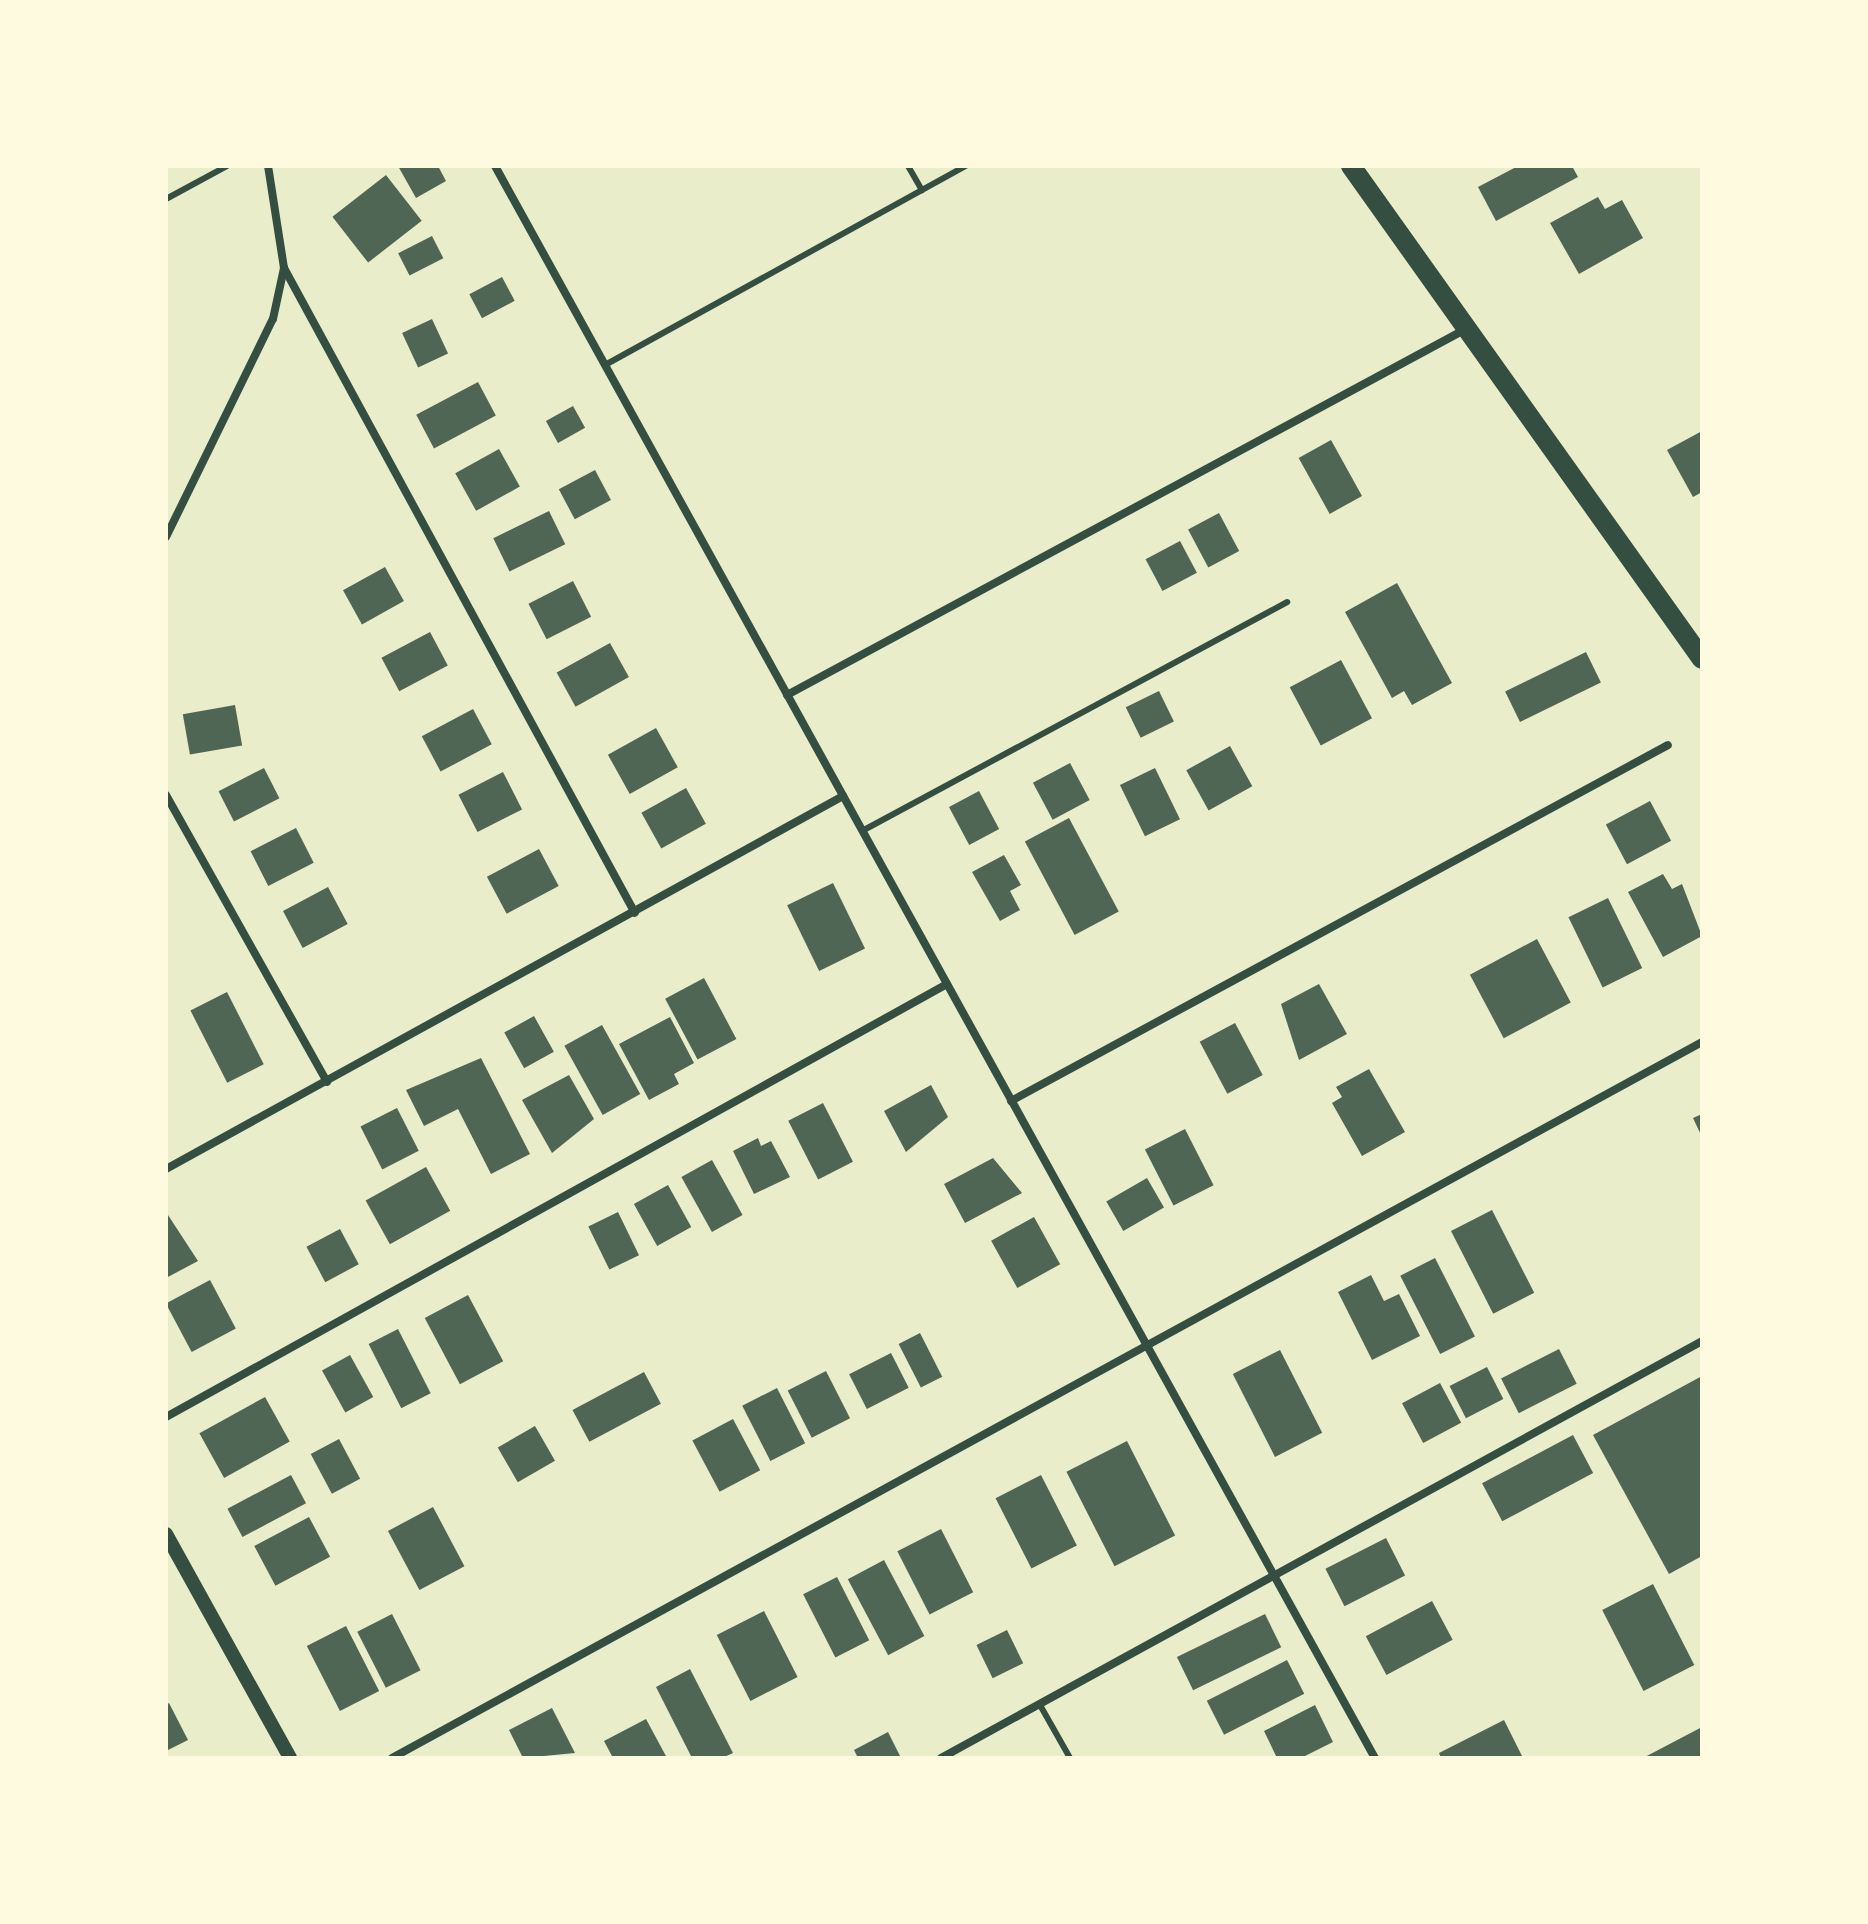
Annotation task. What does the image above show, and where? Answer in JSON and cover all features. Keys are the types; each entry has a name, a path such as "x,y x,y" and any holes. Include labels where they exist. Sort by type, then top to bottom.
{"main road":[{"path":"1351,166 1702,659"}],"street":[{"path":"268,166 284,268 635,913"},
{"path":"495,166 1375,1758"},
{"path":"166,537 273,319 284,268"},
{"path":"787,695 1468,328"},
{"path":"1011,1101 1668,745"},
{"path":"166,795 327,1082"},
{"path":"166,1169 843,796"},
{"path":"166,1417 947,984"},
{"path":"392,1758 1702,1042"},
{"path":"941,1758 1702,1341"},
{"path":"166,1534 290,1758"}],"lane":[{"path":"166,199 227,166"},
{"path":"908,166 922,190"},
{"path":"605,365 966,166"},
{"path":"862,831 1287,602"},
{"path":"1040,1705 1070,1758"}],"building":[{"path":"398,166 438,166 446,181 416,198"},
{"path":"1518,166 1572,166 1578,177 1496,221 1478,187"},
{"path":"386,175 422,221 368,263 332,217"},
{"path":"1598,197 1605,209 1622,200 1643,238 1579,274 1550,223"},
{"path":"432,236 443,258 409,276 398,253"},
{"path":"502,277 515,301 482,318 469,294"},
{"path":"432,319 448,353 418,367 402,333"},
{"path":"478,382 496,416 434,448 416,415"},
{"path":"573,406 585,428 558,443 546,421"},
{"path":"1702,431 1702,492 1693,497 1667,450"},
{"path":"1331,440 1362,496 1330,514 1299,458"},
{"path":"499,449 520,487 476,511 455,473"},
{"path":"595,470 611,500 575,519 559,489"},
{"path":"549,511 565,544 509,571 493,538"},
{"path":"1219,513 1239,551 1208,567 1188,529"},
{"path":"1180,541 1197,573 1162,591 1146,559"},
{"path":"385,567 404,601 362,624 343,590"},
{"path":"573,581 591,617 547,639 528,604"},
{"path":"1397,583 1452,683 1412,705 1404,691 1392,698 1345,612"},
{"path":"430,632 448,666 399,691 381,658"},
{"path":"610,643 629,677 576,707 557,673"},
{"path":"1586,652 1601,683 1520,722 1505,691"},
{"path":"1341,660 1372,718 1321,746 1290,687"},
{"path":"1159,691 1174,722 1141,738 1126,707"},
{"path":"235,705 242,745 190,755 183,714"},
{"path":"473,709 492,744 441,772 422,736"},
{"path":"656,728 678,767 630,794 608,755"},
{"path":"1230,746 1252,786 1209,810 1186,770"},
{"path":"1070,763 1090,800 1053,820 1033,783"},
{"path":"264,768 279,798 234,821 219,791"},
{"path":"1155,768 1180,819 1145,836 1120,785"},
{"path":"503,772 522,809 478,832 458,795"},
{"path":"686,788 706,824 661,849 641,813"},
{"path":"979,791 999,829 969,845 949,807"},
{"path":"1650,801 1671,841 1627,864 1606,824"},
{"path":"1069,818 1119,912 1075,935 1025,841"},
{"path":"296,828 314,863 268,886 251,851"},
{"path":"539,849 559,886 507,914 487,877"},
{"path":"1004,855 1021,885 1010,891 1020,910 1000,921 972,872"},
{"path":"1663,874 1672,889 1682,884 1702,936 1663,957 1628,892"},
{"path":"833,883 865,949 819,971 787,905"},
{"path":"328,887 348,924 303,948 283,911"},
{"path":"1608,898 1642,968 1603,987 1568,917"},
{"path":"1537,939 1571,1003 1504,1038 1470,975"},
{"path":"704,978 736,1039 698,1060 665,999"},
{"path":"1319,984 1347,1034 1299,1060 1281,1004"},
{"path":"227,992 264,1064 227,1083 190,1011"},
{"path":"534,1016 554,1052 524,1068 504,1032"},
{"path":"670,1017 694,1063 674,1074 679,1084 649,1100 619,1044"},
{"path":"1235,1023 1263,1075 1227,1094 1200,1042"},
{"path":"602,1025 640,1094 603,1115 564,1046"},
{"path":"481,1058 530,1154 491,1174 458,1109 424,1126 406,1090"},
{"path":"1369,1069 1405,1132 1362,1156 1332,1103 1342,1097 1336,1087"},
{"path":"569,1075 594,1119 552,1153 522,1100"},
{"path":"931,1085 948,1117 906,1152 884,1111"},
{"path":"823,1103 853,1162 818,1180 788,1121"},
{"path":"397,1108 419,1151 382,1169 360,1127"},
{"path":"1702,1114 1702,1137 1693,1118"},
{"path":"1185,1129 1214,1185 1174,1206 1145,1149"},
{"path":"758,1138 761,1146 771,1141 790,1177 754,1194 733,1151"},
{"path":"993,1158 1022,1193 965,1223 944,1184"},
{"path":"712,1160 743,1215 712,1232 681,1177"},
{"path":"426,1167 450,1211 390,1244 366,1200"},
{"path":"1147,1178 1164,1207 1123,1231 1106,1202"},
{"path":"668,1185 691,1227 657,1246 634,1204"},
{"path":"1492,1210 1534,1293 1493,1314 1451,1231"},
{"path":"618,1212 639,1255 609,1270 588,1226"},
{"path":"166,1216 198,1261 166,1278"},
{"path":"1034,1217 1060,1264 1017,1288 991,1241"},
{"path":"340,1229 359,1264 325,1282 306,1247"},
{"path":"1435,1258 1475,1336 1440,1354 1400,1276"},
{"path":"1371,1275 1384,1301 1399,1294 1420,1336 1372,1360 1338,1292"},
{"path":"210,1280 236,1329 192,1352 166,1303"},
{"path":"468,1295 503,1361 460,1384 425,1318"},
{"path":"398,1329 431,1393 401,1408 369,1344"},
{"path":"920,1333 942,1377 921,1388 899,1344"},
{"path":"1559,1349 1577,1384 1519,1413 1501,1379"},
{"path":"1280,1350 1322,1433 1275,1457 1233,1374"},
{"path":"891,1353 909,1388 867,1409 849,1374"},
{"path":"350,1355 373,1397 345,1412 322,1371"},
{"path":"1487,1367 1503,1399 1466,1418 1450,1386"},
{"path":"826,1371 850,1418 812,1438 788,1391"},
{"path":"644,1372 661,1404 589,1442 572,1410"},
{"path":"1702,1376 1702,1556 1669,1574 1593,1435"},
{"path":"1440,1383 1461,1423 1423,1443 1402,1403"},
{"path":"777,1388 805,1443 770,1461 742,1406"},
{"path":"265,1397 290,1442 224,1478 199,1433"},
{"path":"733,1419 760,1470 720,1492 692,1441"},
{"path":"535,1426 555,1461 518,1482 498,1448"},
{"path":"1573,1435 1593,1473 1502,1521 1482,1483"},
{"path":"339,1439 360,1479 332,1494 311,1454"},
{"path":"1127,1441 1175,1535 1115,1566 1066,1472"},
{"path":"291,1475 306,1503 242,1537 227,1509"},
{"path":"1041,1475 1077,1545 1031,1569 996,1498"},
{"path":"433,1507 464,1566 419,1590 388,1531"},
{"path":"309,1517 330,1557 275,1586 254,1546"},
{"path":"941,1529 973,1592 930,1615 897,1551"},
{"path":"1386,1538 1405,1575 1344,1606 1325,1569"},
{"path":"884,1560 924,1636 888,1655 848,1579"},
{"path":"837,1577 869,1640 835,1658 803,1594"},
{"path":"1653,1584 1694,1665 1644,1691 1602,1610"},
{"path":"1432,1601 1453,1640 1386,1675 1366,1636"},
{"path":"764,1611 798,1677 750,1701 717,1635"},
{"path":"392,1614 421,1670 386,1688 357,1632"},
{"path":"1265,1614 1281,1647 1193,1690 1177,1657"},
{"path":"346,1626 379,1691 340,1711 307,1646"},
{"path":"1007,1630 1023,1663 993,1678 976,1645"},
{"path":"1287,1660 1304,1694 1224,1735 1207,1701"},
{"path":"690,1669 733,1753 722,1758 692,1758 656,1687"},
{"path":"169,1703 188,1740 166,1751 166,1705"},
{"path":"1315,1705 1333,1742 1301,1758 1277,1758 1264,1731"},
{"path":"552,1708 575,1753 523,1758 509,1730"},
{"path":"646,1719 667,1758 613,1758 604,1741"},
{"path":"1504,1720 1523,1758 1441,1758 1439,1753"},
{"path":"1702,1727 1702,1758 1643,1758"},
{"path":"888,1732 901,1758 858,1758 854,1750"}]}
